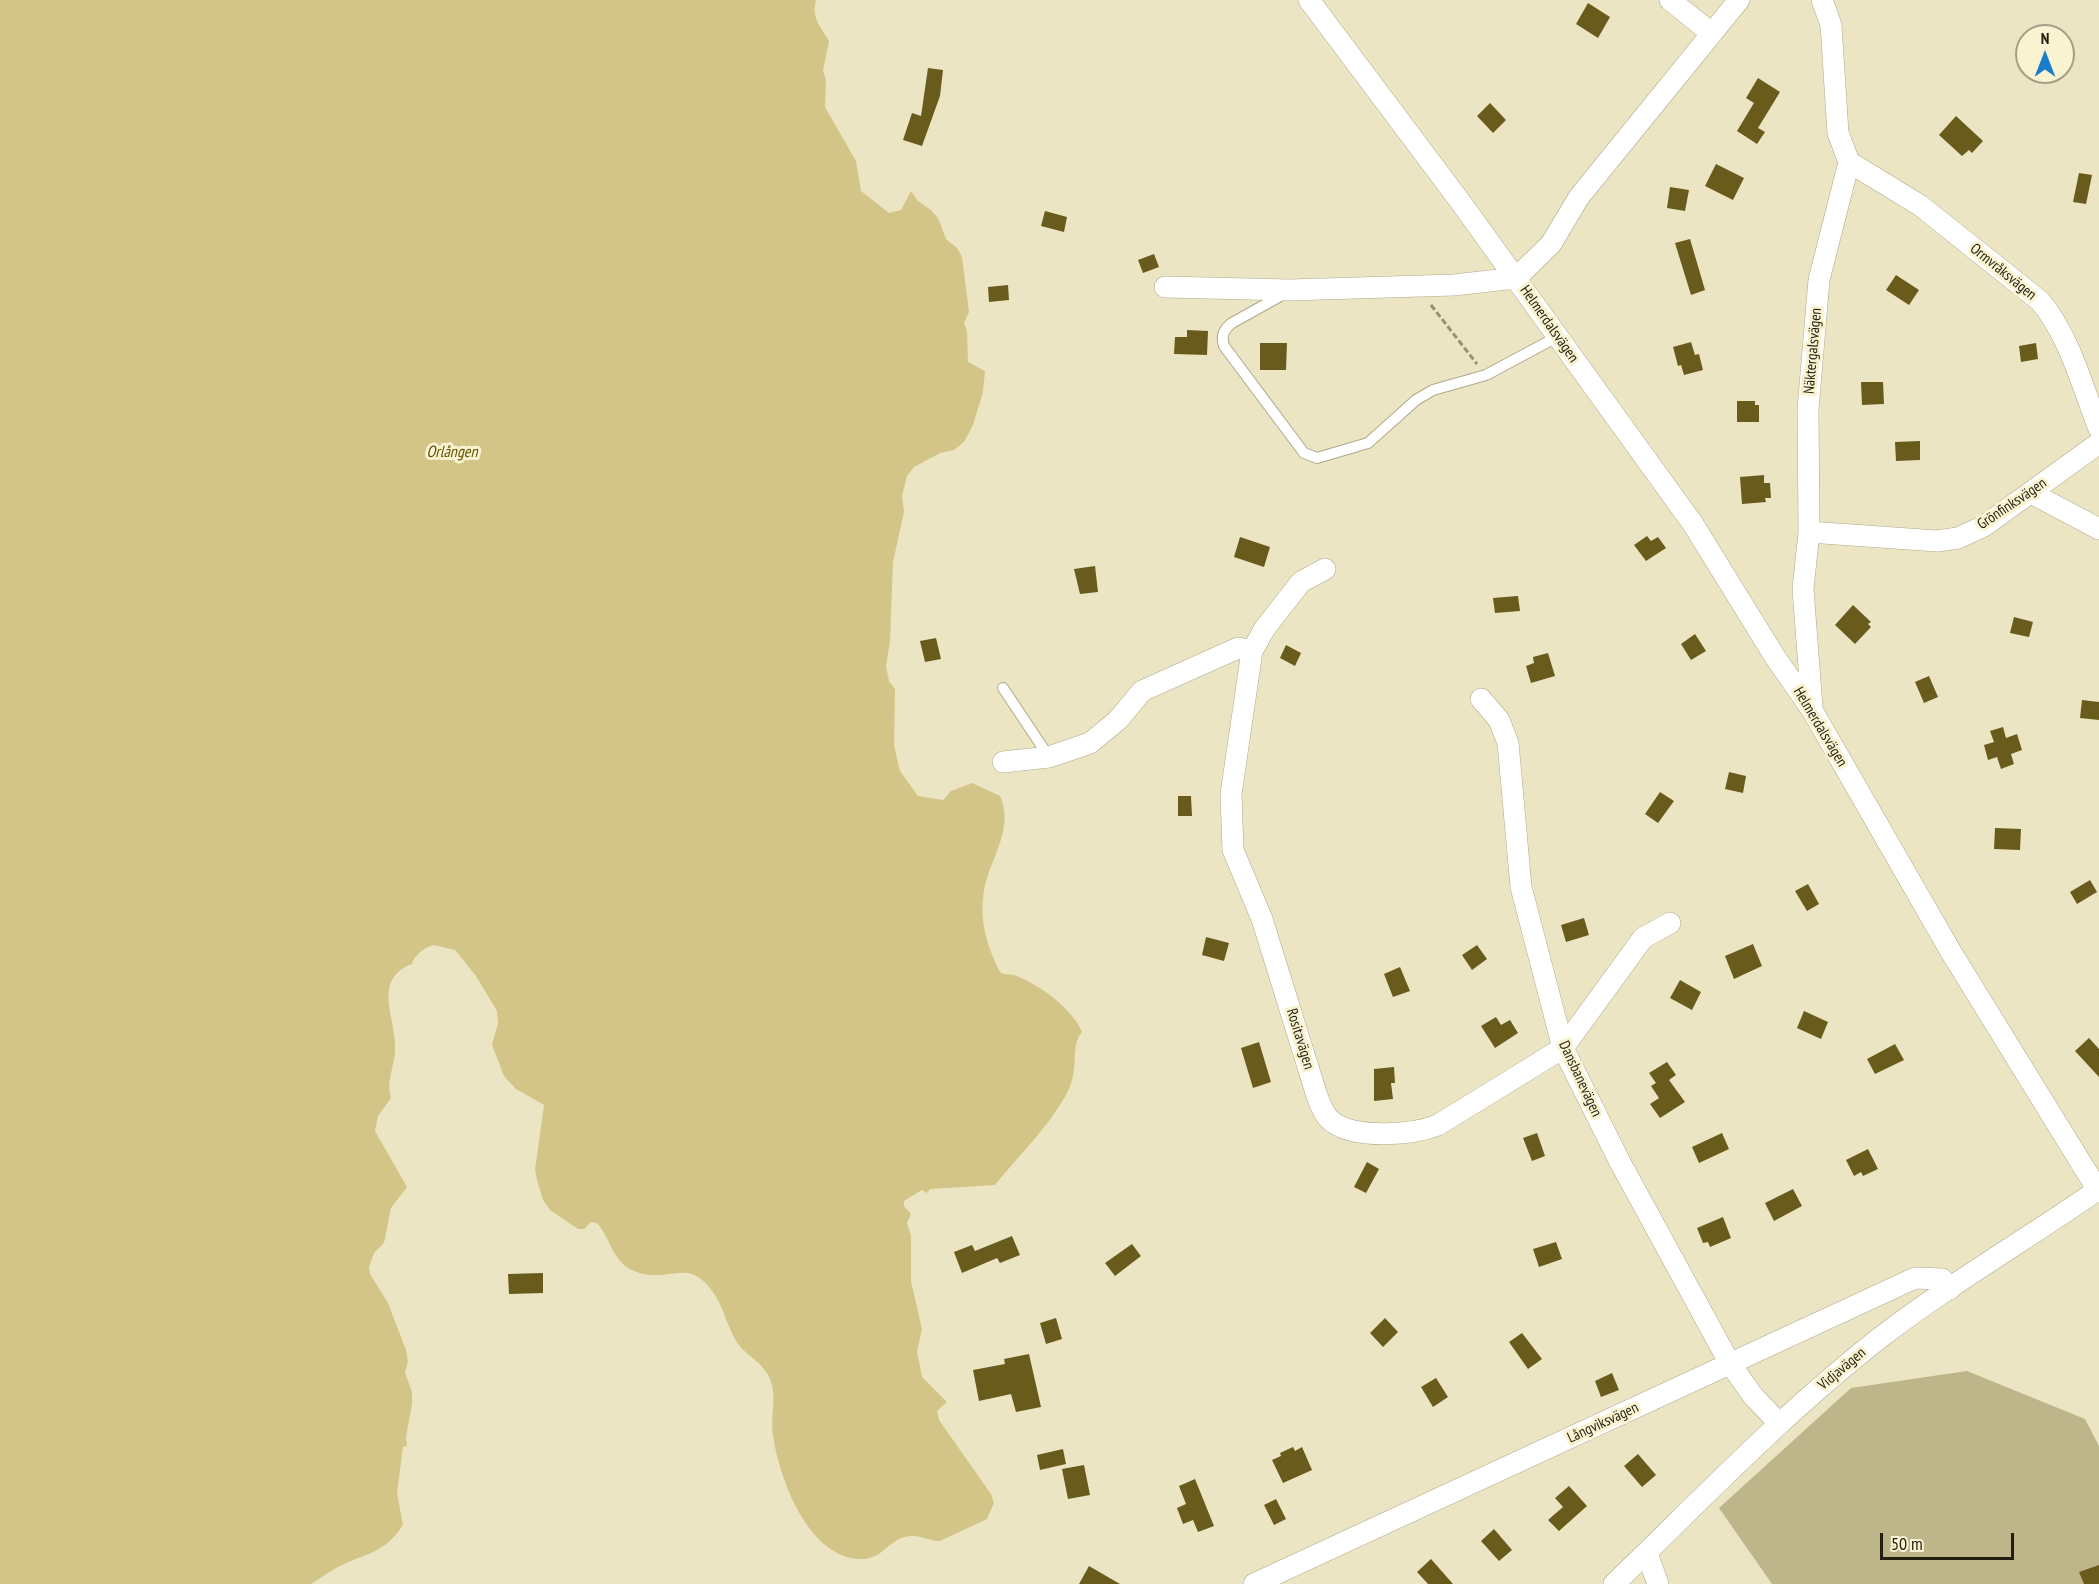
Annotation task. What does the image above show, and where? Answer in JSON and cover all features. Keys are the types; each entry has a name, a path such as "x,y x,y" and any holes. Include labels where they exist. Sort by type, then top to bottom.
{"street":[{"name":"Helmerdalsvägen","path":"1309,0 1516,278 1693,524 1775,657 1812,710 1951,952 2099,1190"},
{"path":"1671,0 1710,32"},
{"path":"1516,278 1551,244 1579,197 1710,32 1739,0"},
{"path":"1822,0 1831,25 1838,133 1849,162"},
{"name":"Ormvråksvägen","path":"1849,162 1921,206 2040,302 2054,319 2065,340 2099,429"},
{"name":"Näktergalsvägen","path":"1812,710 1803,589 1809,532 1808,409 1819,280 1849,162"},
{"name":"Helmerdalsvägen","path":"1165,287 1290,290 1454,285 1516,278"},
{"name":"Grönfinksvägen","path":"1809,532 1948,541 1984,526 2099,443"},
{"path":"2031,493 2099,529"},
{"name":"Rositavägen","path":"1325,569 1301,582 1265,628 1252,651 1231,794 1233,850 1262,919 1317,1096 1331,1122 1347,1130 1420,1132 1438,1125 1563,1048 1642,938 1670,924"},
{"path":"1003,762 1049,757 1090,743 1118,720 1142,691 1238,648 1252,651"},
{"name":"Dansbanevägen","path":"1481,699 1499,720 1508,743 1521,887 1563,1048 1621,1164 1729,1362 1753,1396 1779,1423"},
{"name":"Vidjavägen","path":"1614,1584 1779,1423 1882,1336 2099,1190"},
{"name":"Långviksvägen","path":"1254,1584 1671,1392 1729,1362 1915,1278 1942,1279 1950,1289"},
{"path":"1647,1553 1658,1584"}],"lane":[{"path":"1290,290 1225,328 1222,339 1224,346 1304,453 1317,458 1368,442 1425,395 1486,375 1557,337"},
{"path":"1003,688 1049,757"}],"path":[{"path":"1416,286 1486,375"}],"shaded area":[{"path":"1967,1371 2085,1419 2099,1446 2099,1584 1772,1584 1719,1508 1851,1388"}],"water":[{"name":"Orlången","path":"0,0 816,0 816,17 829,41 823,71 826,80 825,107 856,161 861,191 889,213 901,210 911,191 918,201 938,218 946,239 957,248 962,257 969,312 964,323 967,331 968,362 985,371 983,392 973,425 964,442 954,450 940,453 914,467 907,476 902,496 904,512 893,562 890,641 886,666 889,681 895,689 894,745 900,771 918,796 943,800 951,791 972,783 1000,796 1005,821 987,879 983,902 983,923 991,953 1000,972 1017,976 1046,992 1071,1014 1082,1032 1076,1044 1072,1081 1062,1102 995,1185 930,1189 927,1193 922,1190 904,1201 904,1206 911,1214 907,1223 911,1235 911,1281 922,1329 917,1351 922,1377 947,1402 937,1411 939,1420 991,1494 994,1503 987,1519 940,1541 914,1536 905,1537 878,1554 865,1559 839,1554 824,1544 798,1511 782,1472 772,1428 773,1391 769,1377 738,1344 715,1295 705,1283 687,1273 646,1275 634,1271 616,1256 597,1223 591,1222 584,1229 578,1229 550,1210 543,1200 535,1170 544,1105 516,1089 504,1076 492,1045 498,1023 497,1011 476,976 455,950 434,945 420,952 412,964 399,971 392,980 389,1002 395,1052 390,1080 391,1098 378,1116 375,1131 407,1187 391,1208 384,1243 374,1253 369,1267 370,1274 388,1303 408,1361 405,1373 412,1392 412,1404 406,1437 407,1446 403,1447 397,1493 403,1525 395,1536 379,1549 342,1565 311,1584 0,1584"}],"building":[{"path":"1588,3 1610,17 1598,38 1576,24"},
{"path":"928,68 943,70 940,96 922,146 903,140 912,113 921,116"},
{"path":"1758,78 1780,92 1758,128 1765,132 1757,144 1737,131 1754,103 1746,98"},
{"path":"1490,103 1506,120 1493,133 1477,116"},
{"path":"1956,116 1983,141 1972,153 1969,150 1962,156 1939,135"},
{"path":"1716,164 1744,178 1733,200 1705,186"},
{"path":"2079,173 2092,175 2086,204 2073,202"},
{"path":"1670,187 1689,190 1685,211 1667,208"},
{"path":"1045,211 1067,217 1064,232 1041,226"},
{"path":"1690,239 1705,290 1691,295 1675,243"},
{"path":"1154,254 1159,267 1143,273 1138,260"},
{"path":"1896,275 1919,290 1909,305 1886,290"},
{"path":"1008,285 1009,300 989,302 988,287"},
{"path":"1187,330 1208,331 1207,355 1174,354 1175,337 1187,337"},
{"path":"1691,342 1695,355 1699,354 1703,370 1684,375 1681,365 1678,366 1673,347"},
{"path":"1260,343 1287,343 1286,370 1260,370"},
{"path":"2036,343 2038,359 2021,362 2019,346"},
{"path":"1861,382 1883,382 1884,404 1862,405"},
{"path":"1737,401 1755,401 1755,405 1759,405 1759,422 1737,422"},
{"path":"1920,441 1920,460 1896,461 1895,442"},
{"path":"1764,475 1764,483 1770,483 1771,498 1765,498 1766,502 1742,504 1740,477"},
{"path":"1647,536 1651,541 1658,537 1666,548 1646,561 1634,545"},
{"path":"1240,537 1270,547 1264,567 1234,557"},
{"path":"1095,566 1098,592 1080,594 1074,569"},
{"path":"1518,596 1520,611 1495,613 1493,598"},
{"path":"1853,605 1871,622 1868,624 1871,627 1855,644 1835,625"},
{"path":"2014,617 2033,622 2029,637 2010,633"},
{"path":"1695,634 1706,651 1691,660 1681,644"},
{"path":"936,638 941,659 925,662 920,641"},
{"path":"1286,645 1301,653 1295,666 1280,658"},
{"path":"1548,653 1555,676 1531,683 1526,666 1534,663 1533,657"},
{"path":"1929,676 1938,697 1924,703 1915,682"},
{"path":"2082,700 2099,702 2099,720 2080,718"},
{"path":"2003,727 2006,738 2017,734 2022,750 2011,754 2014,764 2001,769 1997,757 1988,760 1984,745 1994,742 1990,731"},
{"path":"1729,772 1746,776 1743,793 1725,789"},
{"path":"1660,792 1674,801 1658,823 1645,814"},
{"path":"1178,796 1191,796 1192,816 1178,816"},
{"path":"1995,828 2021,829 2020,850 1994,849"},
{"path":"2090,880 2097,892 2077,904 2070,892"},
{"path":"1808,884 1819,904 1807,911 1795,891"},
{"path":"1584,918 1589,935 1566,942 1561,925"},
{"path":"1206,937 1229,943 1224,961 1202,955"},
{"path":"1753,944 1762,966 1734,979 1725,956"},
{"path":"1477,945 1487,959 1472,970 1462,955"},
{"path":"1400,967 1410,991 1393,997 1384,974"},
{"path":"1680,980 1701,992 1692,1010 1670,998"},
{"path":"1804,1011 1828,1022 1821,1039 1797,1028"},
{"path":"1496,1017 1501,1025 1510,1020 1518,1033 1495,1048 1481,1026"},
{"path":"2089,1038 2099,1049 2099,1077 2075,1051"},
{"path":"1259,1042 1271,1082 1253,1088 1241,1048"},
{"path":"1895,1044 1904,1060 1875,1074 1867,1059"},
{"path":"1667,1062 1676,1075 1669,1080 1685,1102 1660,1118 1650,1104 1659,1098 1651,1086 1656,1083 1649,1073"},
{"path":"1394,1067 1395,1083 1391,1083 1393,1099 1374,1101 1374,1069"},
{"path":"1537,1133 1545,1156 1532,1161 1523,1138"},
{"path":"1722,1133 1729,1149 1699,1163 1692,1147"},
{"path":"1868,1149 1878,1169 1863,1176 1861,1172 1854,1176 1846,1160"},
{"path":"1367,1162 1379,1169 1366,1193 1354,1187"},
{"path":"1793,1189 1802,1206 1774,1221 1765,1203"},
{"path":"1723,1217 1731,1238 1710,1247 1708,1242 1703,1243 1697,1228"},
{"path":"1012,1236 1020,1255 1000,1263 997,1258 962,1273 954,1252 972,1245 975,1251"},
{"path":"1556,1242 1562,1259 1539,1267 1533,1249"},
{"path":"1132,1244 1141,1256 1115,1276 1105,1263"},
{"path":"543,1273 543,1293 509,1294 508,1274"},
{"path":"1056,1318 1062,1339 1046,1344 1040,1323"},
{"path":"1385,1318 1398,1332 1383,1347 1370,1333"},
{"path":"1522,1333 1542,1359 1528,1369 1509,1342"},
{"path":"1029,1354 1041,1407 1016,1412 1011,1394 979,1401 973,1370 1005,1364 1004,1359"},
{"path":"1612,1373 1619,1390 1601,1397 1595,1381"},
{"path":"1436,1378 1448,1397 1433,1407 1421,1387"},
{"path":"1293,1447 1295,1451 1302,1447 1312,1470 1283,1483 1272,1460"},
{"path":"1063,1449 1066,1464 1040,1470 1037,1455"},
{"path":"1638,1454 1656,1475 1642,1487 1624,1466"},
{"path":"1084,1465 1090,1495 1068,1499 1062,1469"},
{"path":"1195,1479 1214,1526 1198,1532 1193,1520 1183,1524 1177,1508 1186,1504 1179,1486"},
{"path":"1569,1486 1587,1506 1559,1531 1548,1520 1563,1507 1555,1498"},
{"path":"1276,1499 1286,1519 1274,1525 1264,1505"},
{"path":"1494,1529 1512,1550 1499,1561 1481,1541"},
{"path":"1431,1559 1453,1584 1428,1584 1417,1572"},
{"path":"2099,1565 2099,1584 2084,1584 2079,1572"},
{"path":"1089,1566 1120,1584 1079,1584"}]}
